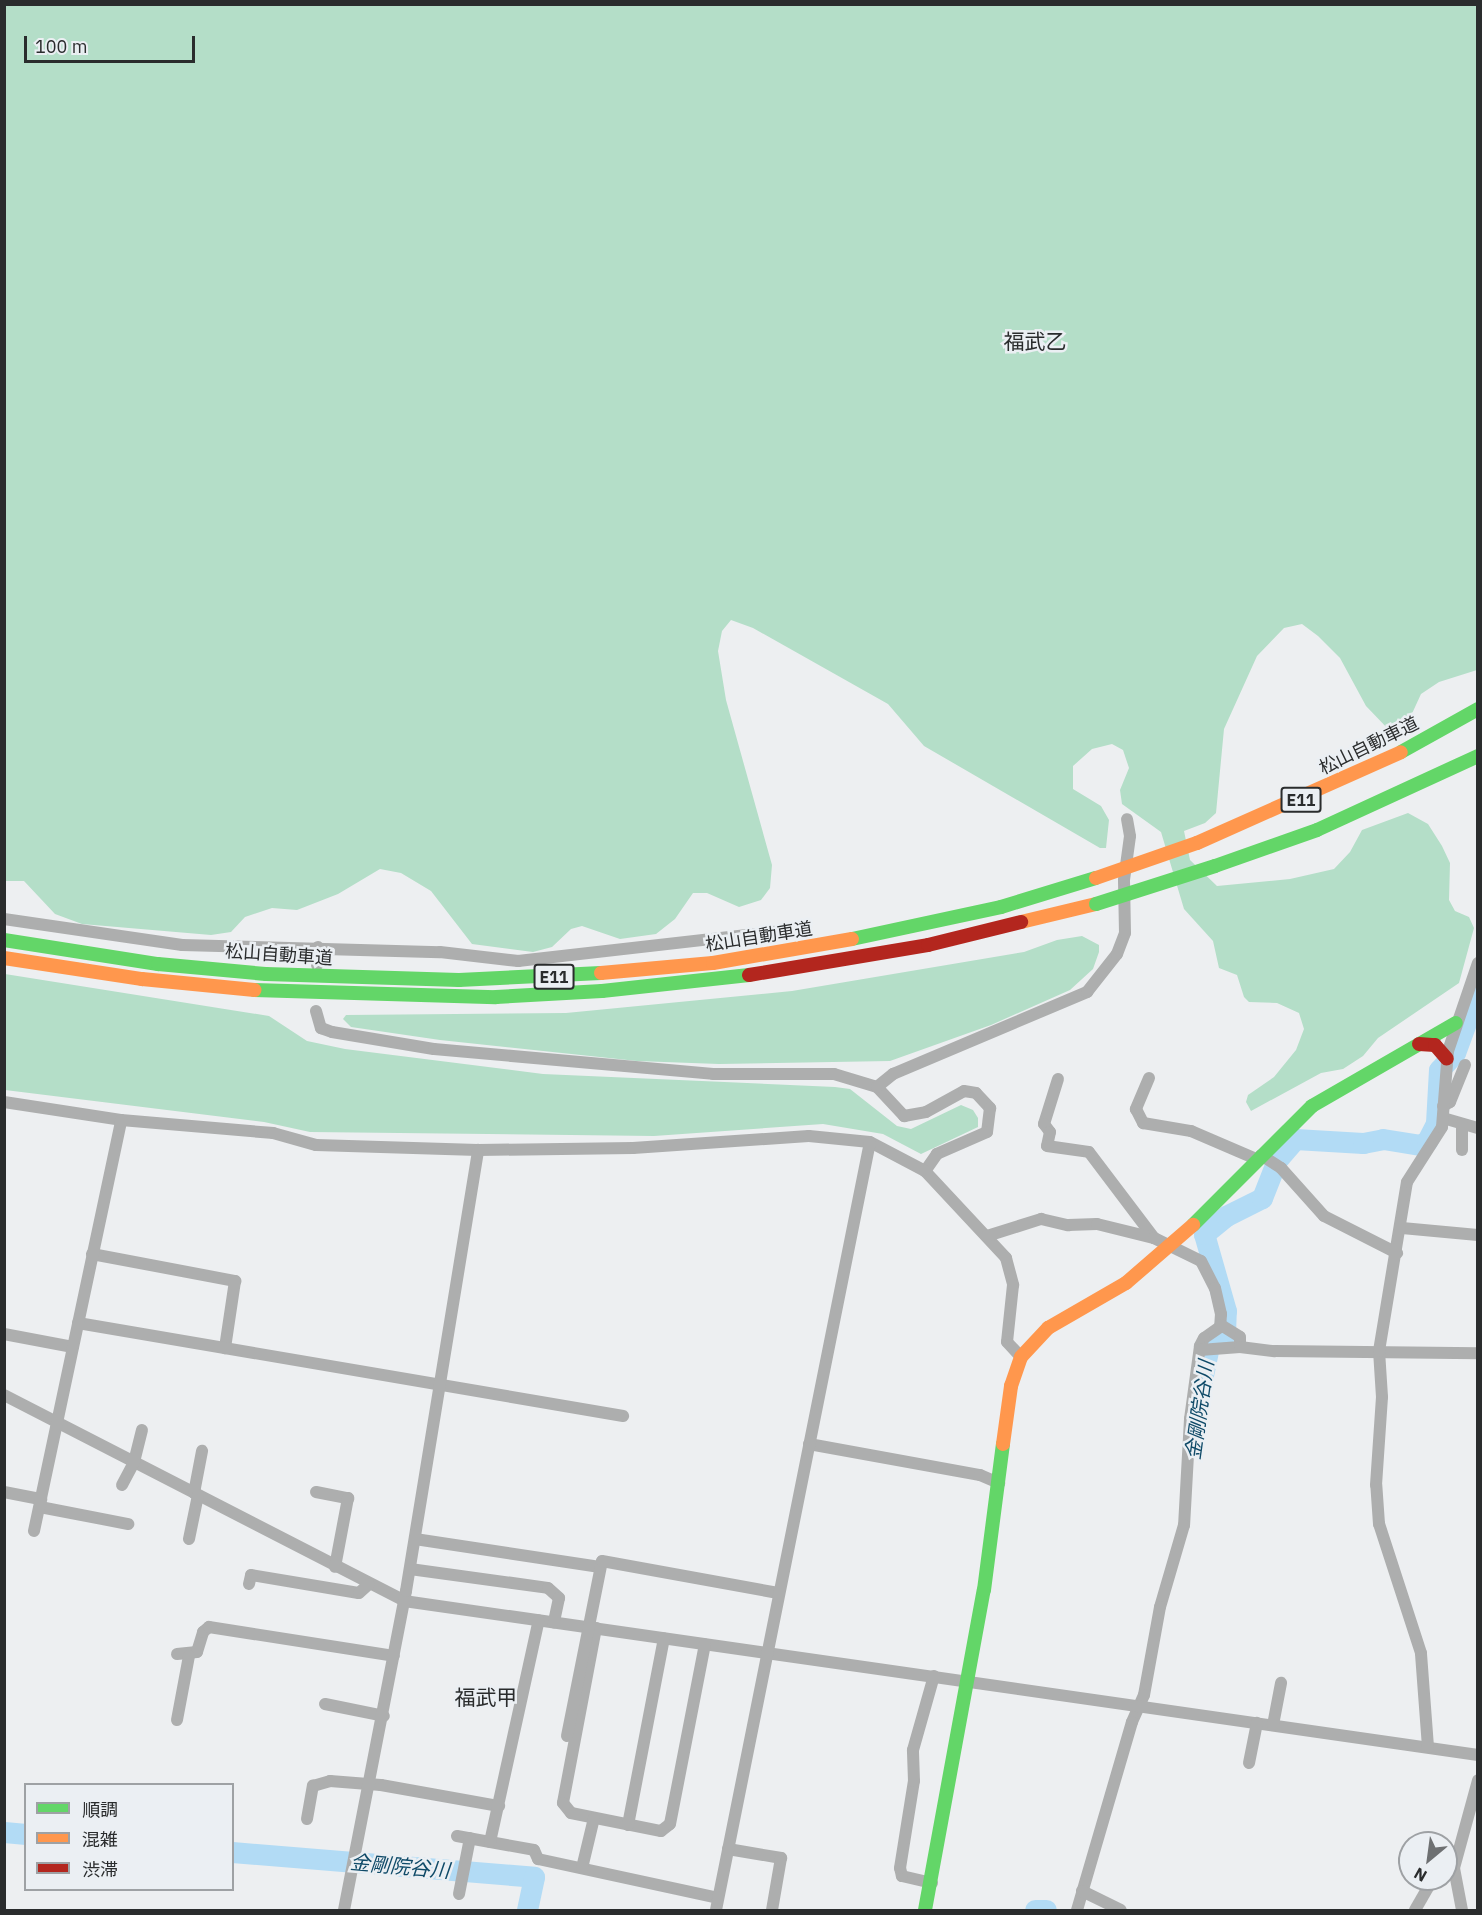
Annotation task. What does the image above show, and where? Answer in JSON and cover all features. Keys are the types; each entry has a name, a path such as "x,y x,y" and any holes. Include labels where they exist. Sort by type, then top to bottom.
{"main road":[{"name":"松山自動車道","path":"4,940 135,961 266,974 459,980 551,977 713,963 799,950 1001,908 1197,843 1402,752 1478,709"},
{"name":"松山自動車道","path":"4,958 142,979 264,991 496,997 602,991 776,972 939,943 1096,904 1215,866 1365,809 1478,756"},
{"path":"926,1911 999,1484 1011,1386 1021,1357 1048,1328 1126,1282 1173,1245 1286,1128 1328,1095 1456,1023"},
{"path":"1418,1044 1435,1045 1447,1059"}],"street":[{"path":"877,1088 893,1074 1087,992 1117,954 1125,933 1127,819"},
{"path":"4,919 182,945 440,952 518,961 799,929"},
{"path":"317,964 318,947"},
{"path":"1428,1747 1420,1653 1378,1517 1382,1397 1379,1351 1402,1228 1407,1182 1437,1138 1443,1112 1447,1059 1456,1023 1478,963"},
{"path":"316,1011 321,1028 332,1032 434,1049 713,1074 834,1074 877,1088 904,1116 926,1112 964,1091 976,1093 990,1108 987,1132 937,1154 925,1171"},
{"path":"1443,1112 1450,1102 1465,1065"},
{"path":"1058,1078 1044,1124 1050,1132 1047,1146 1089,1152 1154,1238"},
{"path":"1149,1078 1136,1109 1143,1123 1191,1131 1281,1168 1324,1216 1397,1253"},
{"path":"4,1102 121,1120 273,1133 316,1145 478,1150 633,1148 809,1136 870,1142 925,1171 1006,1258 1013,1276 1006,1335 1010,1347 1021,1357"},
{"path":"1443,1112 1462,1124 1478,1128"},
{"path":"34,1531 121,1120"},
{"path":"1462,1124 1462,1150"},
{"path":"459,1894 464,1837 534,1850 538,1859 582,1868 717,1904 870,1142"},
{"path":"344,1911 384,1716 410,1569 442,1386 478,1150"},
{"path":"987,1236 1041,1219 1068,1225 1097,1224 1173,1245 1201,1261 1209,1271 1232,1334"},
{"path":"1402,1228 1478,1235"},
{"path":"92,1254 235,1281 225,1348"},
{"path":"78,1323 623,1416"},
{"path":"4,1334 73,1347"},
{"path":"1205,1350 1232,1334"},
{"path":"1077,1911 1139,1706 1160,1606 1184,1525 1190,1419 1205,1350 1204,1338 1232,1334 1275,1351 1478,1353"},
{"path":"4,1395 404,1601 1478,1755"},
{"path":"122,1485 134,1462 142,1430"},
{"path":"809,1444 980,1475 999,1484"},
{"path":"189,1539 202,1451"},
{"path":"4,1492 128,1524"},
{"path":"316,1492 348,1498 335,1567"},
{"path":"415,1539 600,1567"},
{"path":"705,1644 670,1824 661,1831 571,1813 563,1803 602,1562 778,1593"},
{"path":"410,1569 548,1588 559,1598 554,1622"},
{"path":"249,1584 251,1575 359,1593 369,1584"},
{"path":"490,1842 539,1620"},
{"path":"177,1720 183,1655 197,1652 203,1632 209,1627 394,1656"},
{"path":"554,1808 592,1628"},
{"path":"628,1825 664,1638"},
{"path":"932,1883 902,1876 900,1868 914,1781 913,1750 934,1676"},
{"path":"1273,1725 1281,1683"},
{"path":"325,1704 384,1716"},
{"path":"1249,1762 1257,1723"},
{"path":"1458,1841 1478,1780"},
{"path":"307,1819 313,1786 320,1782 370,1784 499,1806"},
{"path":"582,1868 594,1818"},
{"path":"728,1850 781,1858 772,1911"},
{"path":"1082,1891 1120,1911"},
{"path":"1415,1911 1426,1891"},
{"path":"1457,1891 1462,1911"}],"green space":[{"path":"5,5 1477,5 1477,670 1439,682 1421,694 1404,731 1390,731 1366,706 1340,658 1318,636 1302,624 1284,628 1257,656 1224,729 1216,813 1205,823 1184,831 1190,860 1217,886 1290,879 1334,869 1350,852 1362,830 1408,813 1428,824 1450,863 1449,900 1455,911 1469,917 1474,928 1459,983 1378,1038 1363,1056 1343,1069 1321,1073 1251,1111 1246,1102 1248,1095 1274,1077 1296,1050 1304,1029 1299,1013 1277,1003 1249,1002 1244,997 1237,975 1219,968 1213,941 1184,909 1161,832 1122,804 1120,790 1129,768 1123,750 1112,744 1092,749 1073,766 1073,789 1101,806 1109,820 1106,848 1100,848 924,746 888,704 753,628 731,620 722,631 718,651 726,700 772,865 770,888 761,900 739,907 707,893 693,893 675,919 656,934 620,939 582,926 571,929 552,947 533,952 472,944 431,891 401,873 380,869 338,894 297,910 272,908 245,917 231,932 211,935 82,924 55,914 24,881 5,881"},
{"path":"1082,936 1099,945 1099,952 1093,969 1070,990 991,1025 890,1061 719,1064 637,1061 440,1040 351,1027 343,1019 346,1015 566,1013 792,991 1024,952 1057,940"},
{"path":"5,974 269,1016 307,1041 345,1049 543,1074 835,1087 850,1089 897,1126 911,1129 961,1105 973,1110 978,1118 978,1127 921,1154 883,1134 823,1124 654,1136 310,1132 264,1122 5,1090"}],"waterway":[{"name":"金剛院谷川","path":"1197,1404 1210,1341 1225,1334 1226,1311 1204,1234 1226,1216 1262,1198 1277,1160 1295,1139 1363,1143 1383,1139 1420,1145 1427,1141 1436,1123 1439,1070 1455,1053 1478,990"},
{"name":"金剛院谷川","path":"4,1832 24,1834"},
{"name":"金剛院谷川","path":"234,1852 534,1877 527,1910"},
{"name":"金剛院谷川","path":"1035,1910 1046,1910"}],"traffic: fast":[{"path":"1401,752 1478,709"},
{"path":"1215,866 1317,830 1478,756"},
{"path":"1096,904 1215,866"},
{"path":"852,939 1001,907 1096,878"},
{"path":"4,940 158,964 266,974 459,980 601,973"},
{"path":"254,990 496,997 602,991 749,975"},
{"path":"1193,1225 1312,1106 1456,1023"},
{"path":"925,1910 984,1590 1003,1444"}],"traffic: slow":[{"path":"1197,843 1401,752"},
{"path":"1096,878 1197,843"},
{"path":"1021,922 1096,904"},
{"path":"601,973 713,963 852,939"},
{"path":"4,958 142,979 254,990"},
{"path":"1003,1444 1011,1386 1021,1357 1048,1328 1126,1283 1193,1225"}],"traffic: jam":[{"path":"749,975 928,945 1021,922"},
{"path":"1419,1044 1435,1045 1447,1059"}],"district":[{"name":"福武乙","path":"1035,341"},
{"name":"福武甲","path":"486,1697"}]}
